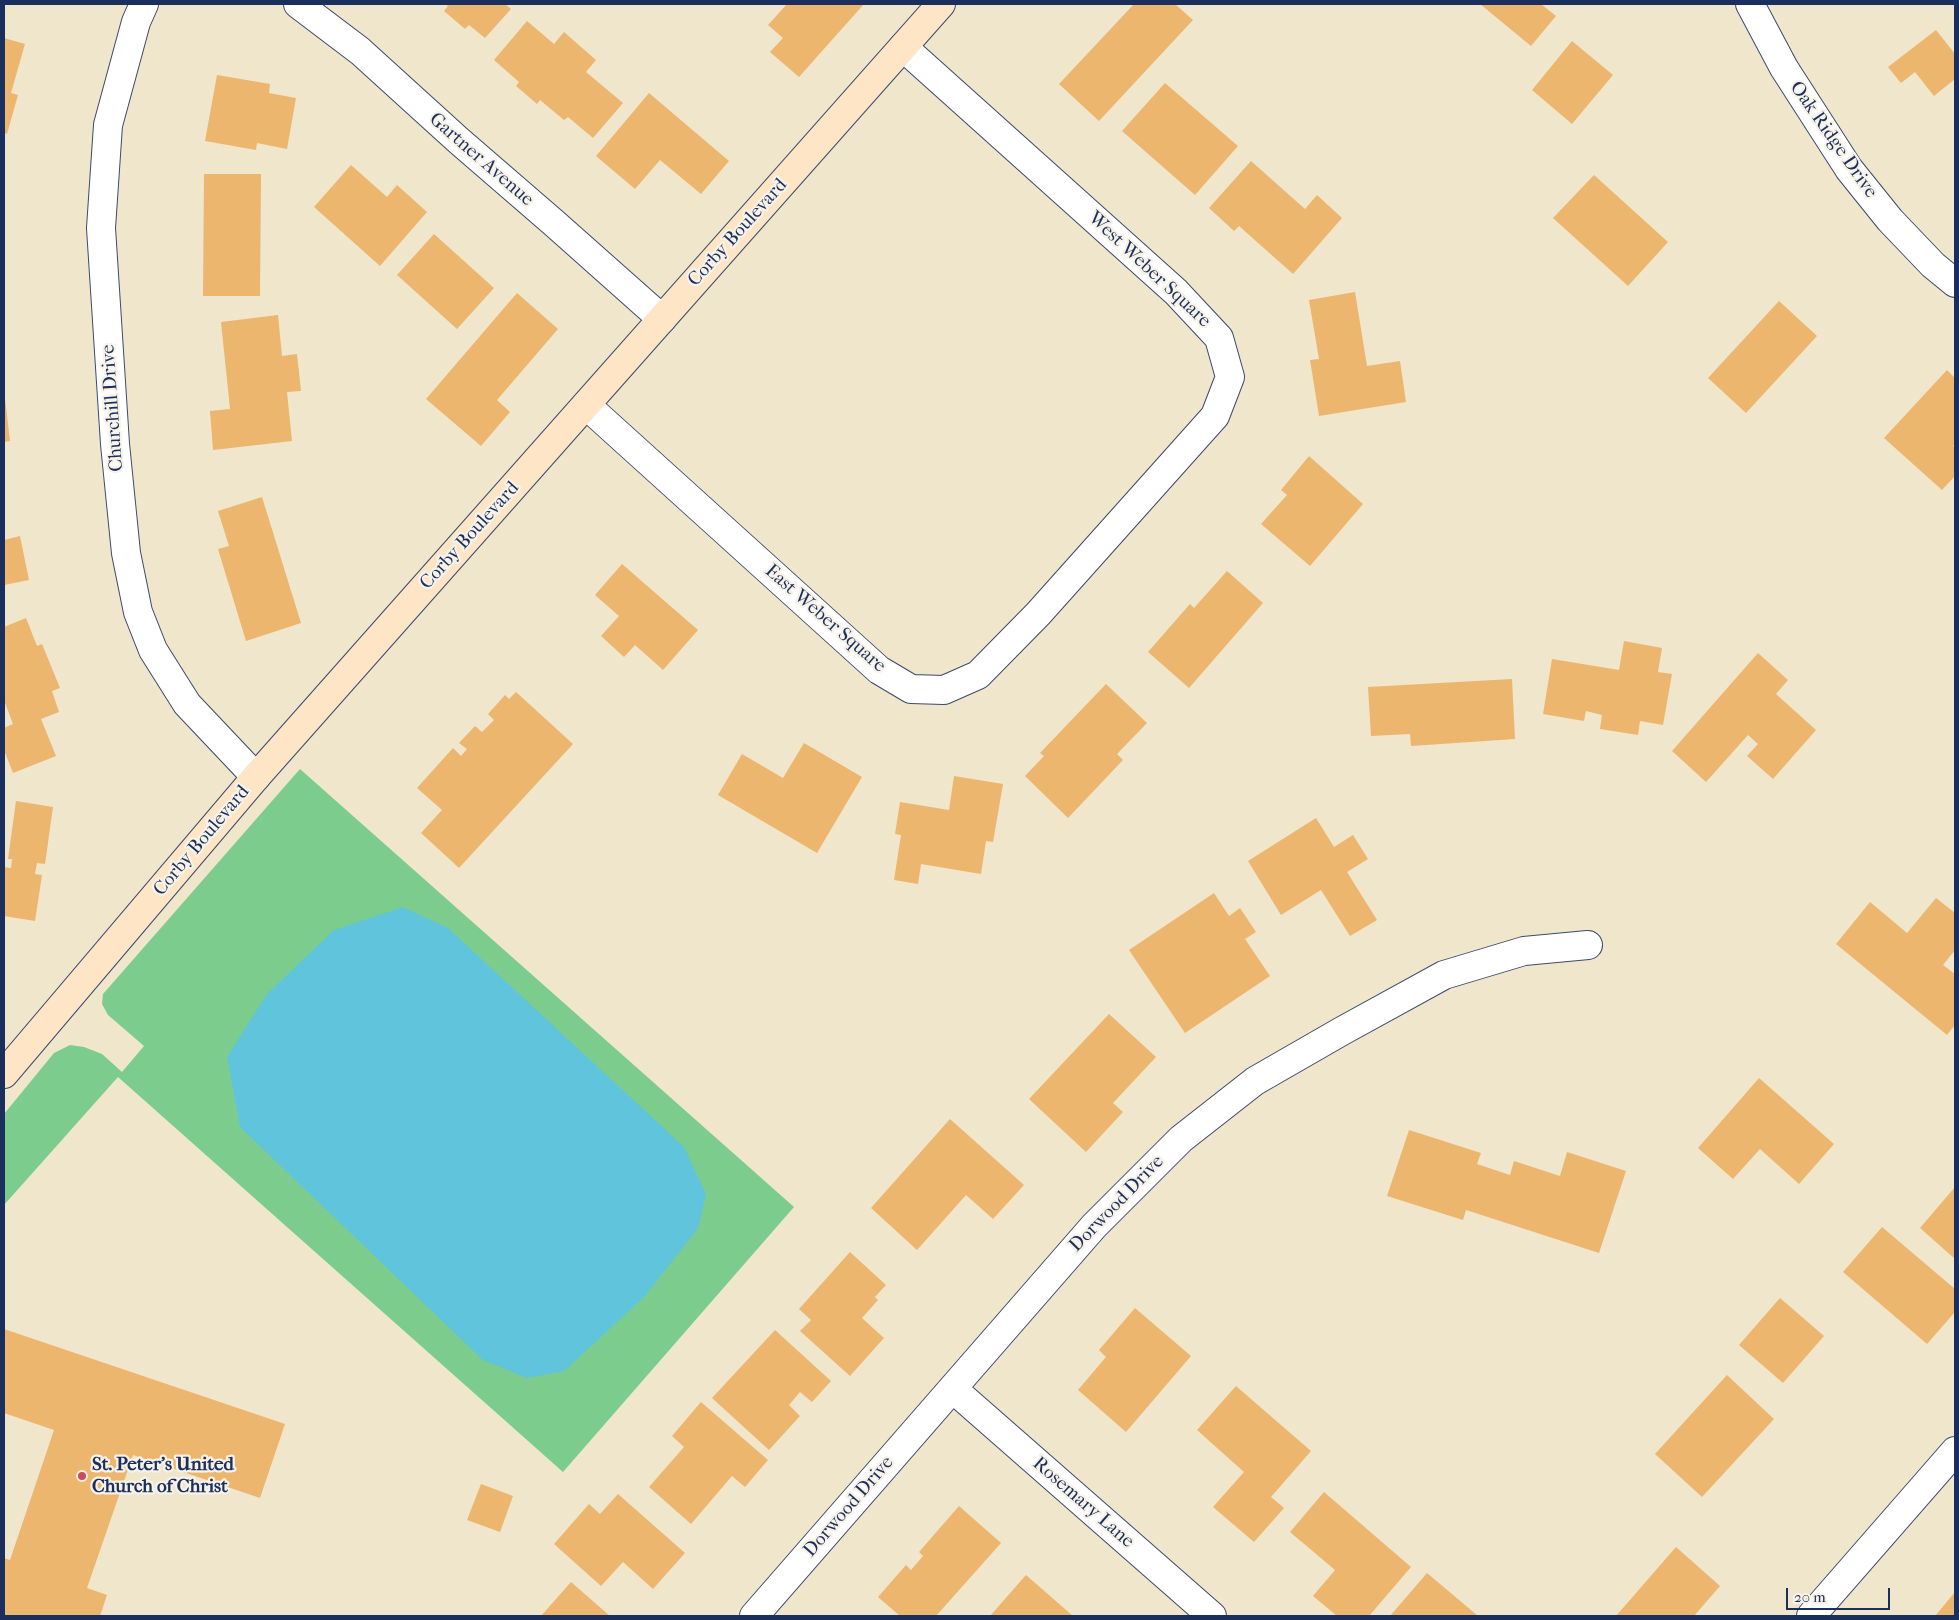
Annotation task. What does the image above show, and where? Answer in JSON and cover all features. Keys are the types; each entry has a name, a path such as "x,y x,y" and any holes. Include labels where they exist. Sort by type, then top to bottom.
{"street":[{"name":"Churchill Drive","path":"144,4 136,22 108,126 101,228 115,444 126,553 138,612 153,650 187,704 256,777"},
{"name":"Gartner Avenue","path":"298,4 360,51 458,140 662,319"},
{"name":"Corby Boulevard","path":"4,1074 256,777 941,4"},
{"name":"Oak Ridge Drive","path":"1752,5 1784,68 1849,169 1890,220 1933,265 1955,283"},
{"name":"West Weber Square","path":"903,47 1176,292 1219,338 1230,377 1215,416 1114,529"},
{"name":"East Weber Square","path":"586,406 879,670 911,689 944,690 978,675 1038,614 1114,529"},
{"name":"Dorwood Drive","path":"754,1616 1094,1226 1181,1139 1255,1081 1342,1030 1444,975 1524,951 1588,945"},
{"name":"Rosemary Lane","path":"953,1389 1212,1616"},
{"path":"1811,1616 1955,1451"}],"green space":[{"path":"300,769 794,1207 563,1472 118,1077 4,1205 4,1114 54,1053 70,1045 84,1047 102,1054 122,1072 144,1046 108,1015 102,1004 103,994"}],"water":[{"path":"403,907 448,928 684,1147 706,1194 698,1228 644,1297 564,1371 527,1378 483,1360 240,1127 227,1057 267,994 334,930"}],"building":[{"path":"445,4 505,4 511,9 485,38 469,25 465,29 444,11 448,6"},
{"path":"787,4 864,4 799,77 770,52 783,38 768,25"},
{"path":"1134,4 1175,4 1193,20 1099,121 1059,84"},
{"path":"1480,4 1541,4 1556,16 1531,46"},
{"path":"527,21 554,44 564,32 596,60 586,72 623,103 593,138 568,117 564,120 540,100 537,104 516,86 519,82 494,60"},
{"path":"1936,30 1955,54 1955,79 1934,96 1915,72 1901,83 1888,67"},
{"path":"4,38 25,44 11,93 18,95 7,134 4,133"},
{"path":"1572,41 1613,75 1572,124 1532,90"},
{"path":"217,75 270,84 269,93 296,98 287,149 257,143 256,150 205,141"},
{"path":"1165,83 1238,146 1195,195 1122,131"},
{"path":"649,93 729,161 701,194 660,160 635,189 596,156"},
{"path":"1251,161 1305,209 1317,195 1342,218 1293,274 1239,226 1234,231 1209,208"},
{"path":"351,165 387,197 397,185 427,212 380,266 314,207"},
{"path":"204,174 261,174 260,296 203,296"},
{"path":"1594,175 1668,242 1628,286 1553,218"},
{"path":"434,234 494,288 457,329 397,275"},
{"path":"1355,292 1367,366 1400,361 1406,402 1319,416 1310,360 1319,359 1309,300"},
{"path":"517,293 558,329 497,400 510,412 481,446 426,399"},
{"path":"1779,301 1817,336 1746,413 1708,378"},
{"path":"278,315 282,356 297,354 301,391 287,392 292,441 213,450 210,411 230,409 221,322"},
{"path":"1947,370 1955,378 1955,444 1953,446 1955,448 1955,476 1942,490 1884,438"},
{"path":"4,390 10,441 4,442"},
{"path":"1309,456 1363,504 1310,566 1261,524 1287,495 1281,490"},
{"path":"262,497 301,623 246,641 218,549 229,546 218,511"},
{"path":"20,536 29,580 4,585 4,540"},
{"path":"622,564 698,630 663,670 635,645 624,657 601,636 619,616 595,595"},
{"path":"1227,571 1263,603 1189,688 1148,652 1190,604 1194,608"},
{"path":"26,618 37,646 42,644 60,688 52,691 59,712 41,719 56,756 13,773 4,750 4,728 13,724 4,700 4,627"},
{"path":"1624,641 1662,648 1658,672 1672,674 1663,725 1640,721 1638,735 1600,729 1602,715 1586,711 1584,721 1543,714 1552,659 1619,670"},
{"path":"1758,653 1788,680 1776,694 1816,730 1773,779 1747,756 1758,744 1748,735 1706,782 1672,751"},
{"path":"1512,679 1515,739 1411,746 1410,734 1371,736 1368,687"},
{"path":"1106,684 1147,723 1117,754 1123,760 1068,818 1025,776 1044,756 1040,753"},
{"path":"516,692 573,744 459,868 421,833 442,810 417,788 453,748 461,756 467,749 459,743 475,726 482,732 494,720 488,714 505,695 509,699"},
{"path":"804,743 862,777 817,853 718,795 742,754 783,778"},
{"path":"954,776 1003,784 993,842 986,841 981,874 921,864 918,884 894,880 901,835 895,834 900,802 949,810"},
{"path":"16,801 53,807 45,864 37,863 35,874 42,875 35,921 4,916 4,867 11,868 12,859 8,859"},
{"path":"1316,818 1334,847 1353,835 1368,859 1347,872 1377,920 1350,936 1321,890 1281,915 1248,861"},
{"path":"1214,893 1229,916 1240,908 1256,932 1245,939 1270,976 1185,1033 1129,950"},
{"path":"1936,898 1955,913 1955,950 1943,965 1955,974 1955,1025 1947,1035 1836,944 1870,902 1907,933"},
{"path":"1109,1014 1156,1057 1113,1103 1123,1112 1086,1152 1029,1099"},
{"path":"1759,1078 1834,1144 1799,1184 1760,1149 1733,1179 1698,1148"},
{"path":"950,1119 1024,1185 993,1219 966,1195 917,1250 871,1208"},
{"path":"1409,1130 1481,1153 1477,1164 1510,1175 1514,1161 1560,1176 1567,1152 1626,1171 1599,1253 1466,1210 1463,1220 1387,1196"},
{"path":"1955,1187 1955,1259 1920,1228"},
{"path":"1882,1227 1955,1289 1955,1312 1927,1344 1843,1272"},
{"path":"850,1252 886,1285 875,1297 878,1300 862,1318 884,1338 850,1376 800,1331 811,1320 799,1309"},
{"path":"1780,1298 1824,1336 1783,1383 1739,1345"},
{"path":"1135,1308 1191,1356 1126,1432 1078,1390 1106,1357 1099,1350"},
{"name":"St. Peter's United Church of Christ","path":"4,1329 285,1424 260,1498 133,1455 87,1588 107,1595 100,1616 4,1616 4,1558 10,1560 54,1430 4,1413"},
{"path":"775,1330 831,1381 812,1402 800,1392 789,1405 800,1416 769,1450 712,1398"},
{"path":"1727,1375 1774,1419 1702,1497 1655,1454"},
{"path":"1236,1386 1311,1451 1271,1497 1284,1508 1254,1542 1213,1507 1244,1472 1197,1430"},
{"path":"701,1402 768,1460 745,1487 732,1476 691,1524 649,1487 684,1447 672,1436"},
{"path":"481,1484 513,1496 500,1532 467,1520"},
{"path":"1324,1492 1411,1567 1369,1616 1337,1616 1313,1596 1335,1570 1290,1532"},
{"path":"618,1494 685,1553 653,1589 623,1562 601,1586 554,1544 589,1504 600,1514"},
{"path":"959,1506 1001,1543 936,1616 900,1616 878,1597 906,1565 911,1570 923,1556 919,1552"},
{"path":"1676,1547 1720,1586 1694,1616 1616,1616"},
{"path":"1427,1573 1478,1616 1390,1616"},
{"path":"1026,1575 1073,1616 990,1616"},
{"path":"571,1582 610,1616 541,1616"},
{"path":"1955,1592 1955,1616 1935,1616"}],"place":[{"name":"St. Peter's United Church of Christ","path":"82,1476"}]}
